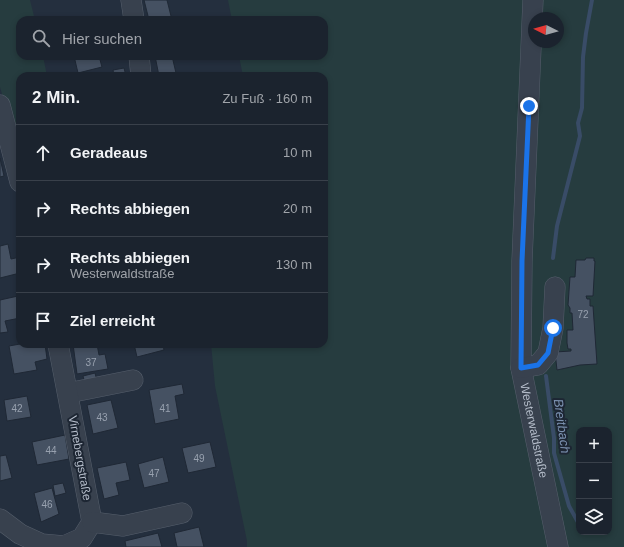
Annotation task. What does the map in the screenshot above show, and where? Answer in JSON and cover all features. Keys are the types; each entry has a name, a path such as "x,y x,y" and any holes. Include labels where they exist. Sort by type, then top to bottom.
{"street":[{"path":"131,0 133,16"},
{"name":"Westerwaldstraße","path":"533,0 522,261 521,368 558,547"},
{"path":"139,60 141,72"},
{"path":"0,105 16,167"},
{"path":"521,368 538,365 548,353 553,328 555,287"},
{"name":"Virnebergstraße","path":"59,348 92,522"},
{"path":"68,394 133,380"},
{"path":"0,519 20,534 42,544 64,546 82,538 92,522 123,526 182,513"}],"green space":[{"path":"0,0 30,0 34,16 16,16 16,60 44,60 46,72 16,72 16,145 0,87"},
{"path":"228,0 624,0 624,547 247,547 215,386 211,348 328,348 328,72 242,72 240,60 328,60 328,16 231,16"}],"building":[{"path":"144,0 167,0 171,16 148,16"},
{"path":"75,60 100,60 102,67 78,72"},
{"path":"156,60 173,60 176,72 158,72"},
{"path":"124,68 125,72 113,72 113,70"},
{"path":"0,158 4,176 0,177"},
{"path":"8,244 11,259 16,258 16,274 0,278 0,246"},
{"path":"586,258 594,258 595,261 593,296 586,296 587,299 590,299 590,306 593,306 597,364 580,365 557,370 555,352 571,351 571,349 568,349 567,343 567,330 573,330 572,313 570,313 570,308 568,305 570,277 575,277 576,260 585,260"},
{"path":"16,296 16,319 5,321 8,332 0,333 0,300"},
{"path":"16,345 16,348 46,348 47,359 35,362 37,370 14,374 9,346"},
{"path":"74,348 98,348 99,355 105,354 108,369 77,374"},
{"path":"135,348 164,348 164,350 137,357"},
{"path":"95,373 97,381 85,384 83,376"},
{"path":"182,384 184,394 175,396 179,419 155,424 149,390"},
{"path":"27,396 31,417 7,421 4,400"},
{"path":"111,400 118,428 93,434 87,405"},
{"path":"65,435 69,459 37,465 32,442"},
{"path":"210,442 216,467 188,473 182,448"},
{"path":"6,455 12,478 0,481 0,456"},
{"path":"163,457 169,482 144,488 138,464"},
{"path":"126,462 130,480 116,483 119,495 104,499 97,468"},
{"path":"63,483 66,493 55,496 53,485"},
{"path":"52,488 59,514 41,522 34,493"},
{"path":"199,527 204,547 177,547 174,533"},
{"path":"158,533 162,547 126,547 125,541"}],"waterway":[{"path":"553,258 557,226 580,136 578,123 582,108 583,57 592,0"},
{"name":"Breitbach","path":"546,376 554,438 554,453 569,506 576,519"}],"route":[{"path":"529,106 522,261 521,368 538,365 548,353 553,328"}]}
